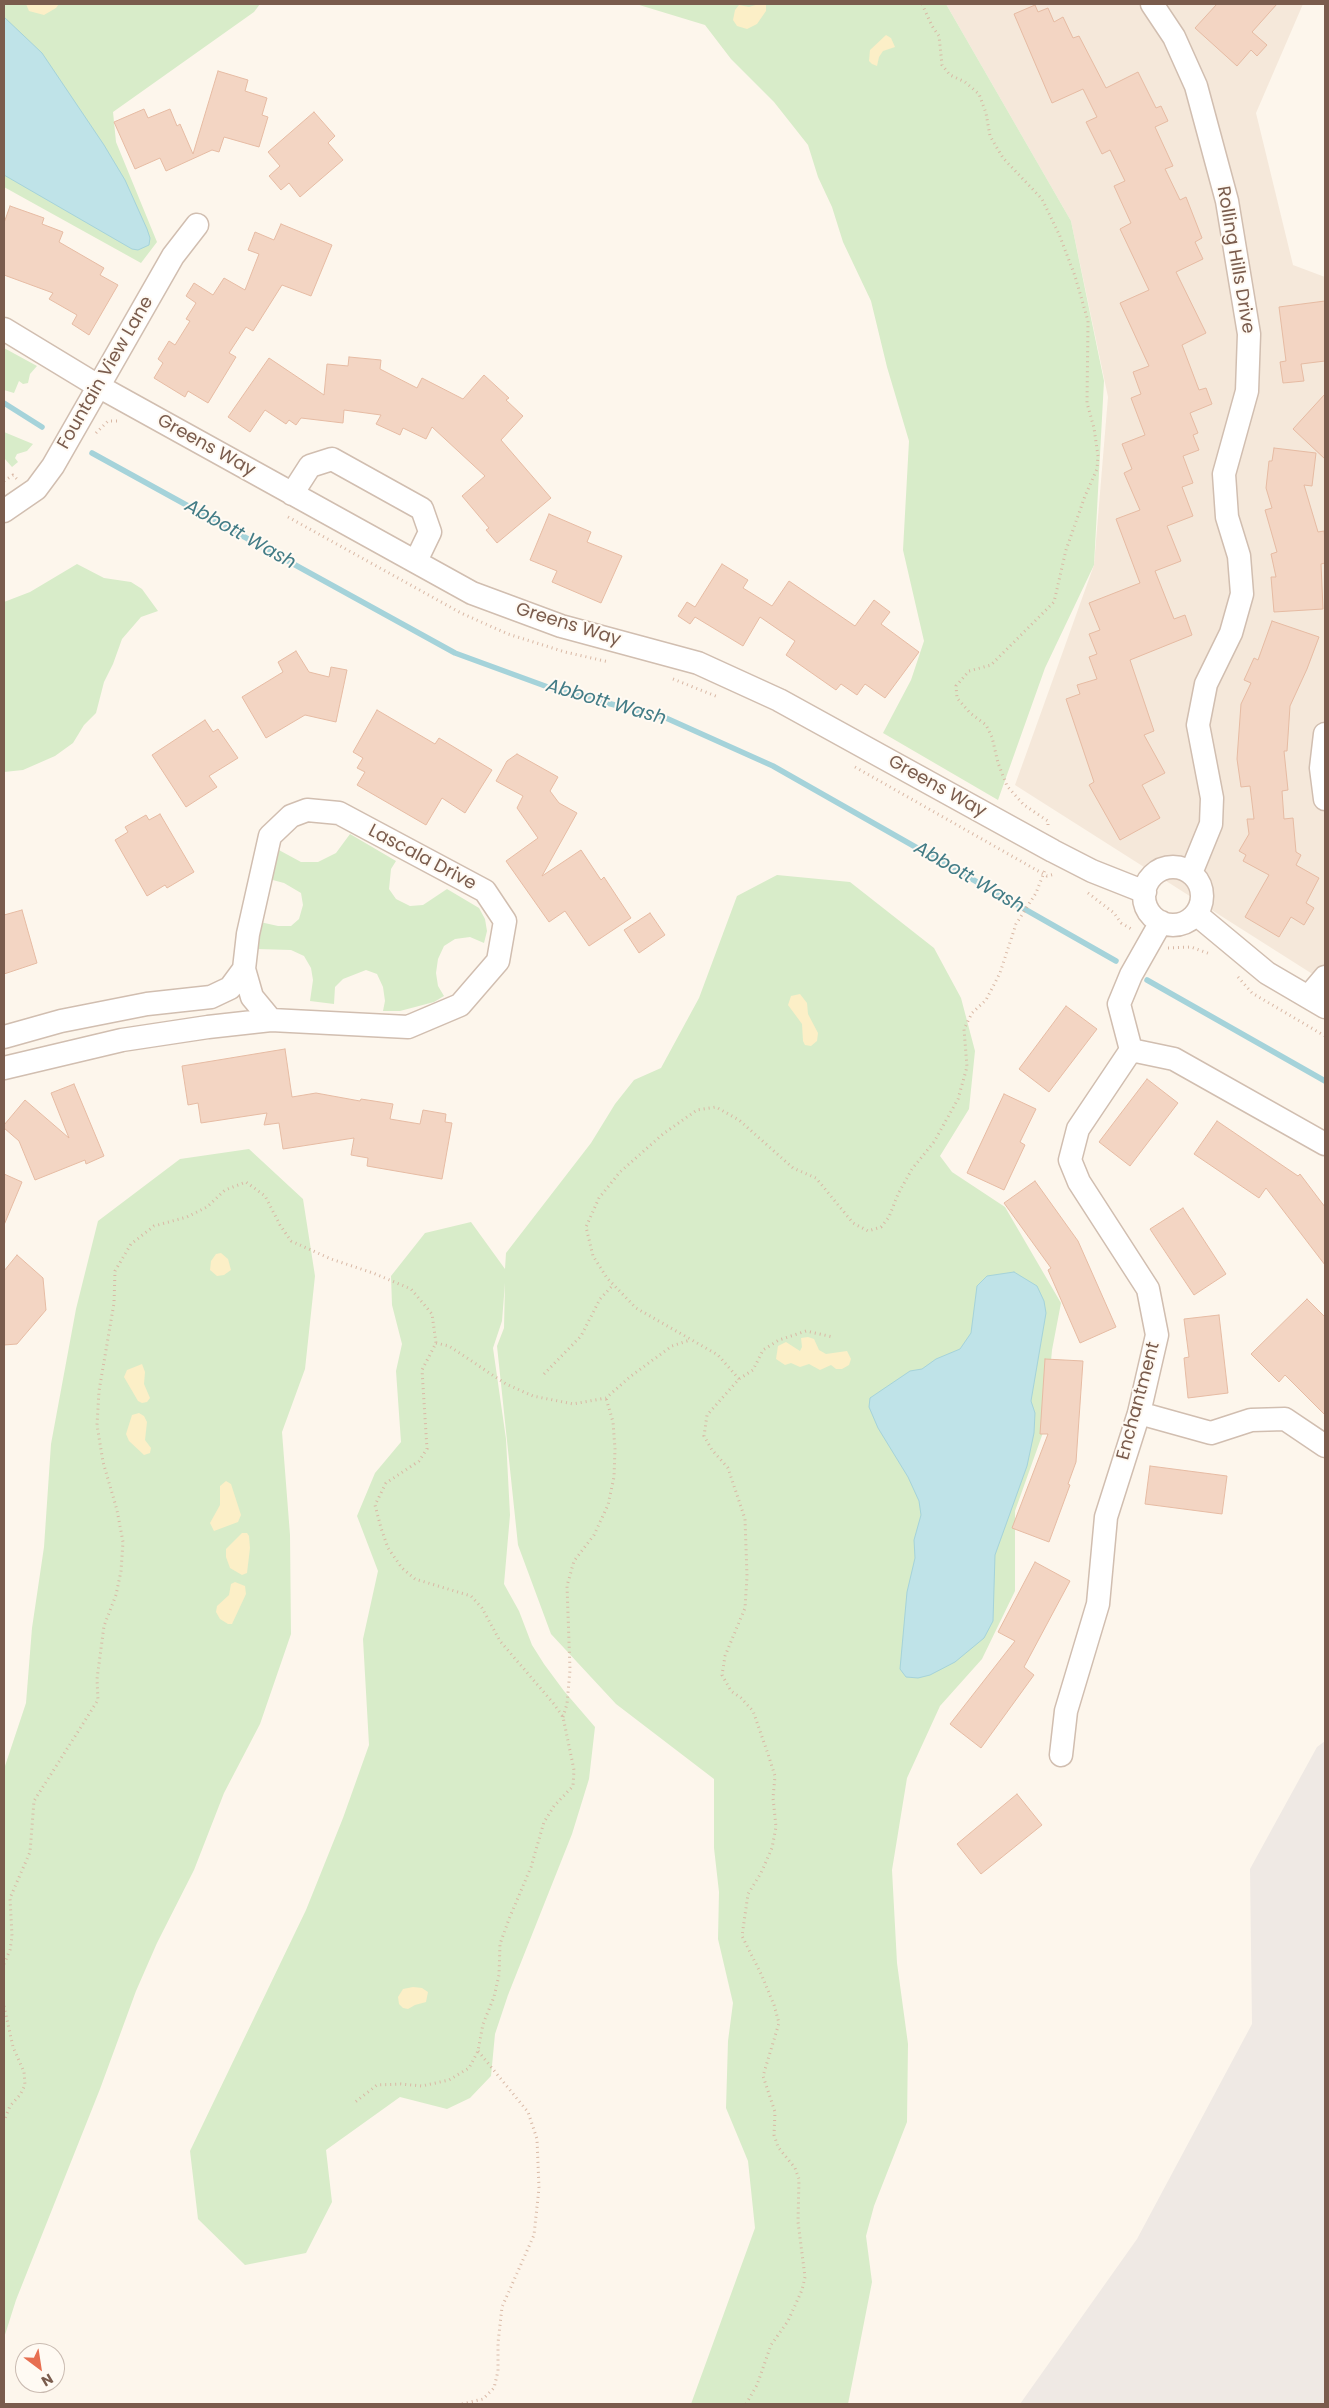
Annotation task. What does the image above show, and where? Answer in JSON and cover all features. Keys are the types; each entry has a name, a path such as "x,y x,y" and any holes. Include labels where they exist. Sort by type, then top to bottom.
{"street":[{"name":"Rolling Hills Drive","path":"1152,4 1174,37 1196,86 1227,201 1249,334 1247,391 1224,474 1227,518 1239,556 1242,594 1231,633 1206,684 1198,725 1212,798 1211,824 1191,873"},
{"name":"Fountain View Lane","path":"4,511 36,489 53,466 173,256 198,225"},
{"name":"Greens Way","path":"4,329 98,386 472,593 561,626 708,667 779,700 1053,851 1092,871 1144,892"},
{"path":"292,494 310,466 332,460 373,482 422,509 430,532 416,561"},
{"path":"1325,734 1321,768 1325,799"},
{"name":"Lascala Drive","path":"4,1068 122,1040 208,1027 272,1020 408,1027 460,1005 498,961 505,922 485,891 339,814 308,810 290,816 270,836 248,934 244,969 252,997 272,1020"},
{"path":"1175,867 1191,873 1201,888 1200,906 1196,914 1180,924 1161,922 1148,910 1144,892 1151,877 1166,868 1175,867"},
{"path":"1196,914 1266,972 1317,1002 1325,976"},
{"path":"1161,922 1131,976 1119,1004 1131,1050 1174,1059 1325,1144"},
{"path":"4,1038 62,1021 147,1004 211,997 230,988 244,969"},
{"name":"Enchantment","path":"1061,1755 1066,1711 1098,1604 1106,1517 1139,1413 1157,1335 1148,1289 1079,1182 1070,1160 1078,1129 1131,1050"},
{"path":"1139,1413 1211,1433 1251,1420 1285,1419 1325,1446"}],"path":[{"path":"739,1378 718,1355 636,1308 613,1285 593,1256 586,1227 599,1198 620,1172 656,1140 697,1110 716,1107 739,1120 793,1168 816,1178 853,1223 868,1231 881,1227 889,1217 898,1194 912,1169 934,1142 958,1099 967,1067 964,1029 972,1013 986,1000 1000,973 1016,924 1036,893 1053,851 1048,821 1024,806 1007,786 998,763 992,737 986,725 970,713 957,698 956,686 969,671 990,665 1054,602 1066,550 1085,496 1097,469 1098,456 1094,428 1087,403 1088,322 1075,276 1059,234 1042,198 1003,158 990,136 986,113 979,94 965,82 950,75 942,65 939,36 922,4"},
{"path":"4,481 13,475 19,480"},
{"path":"1166,947 1170,949 1191,947 1214,956"},
{"path":"1236,976 1252,993 1325,1036"},
{"path":"4,1964 10,1950 12,1936 10,1898 30,1852 34,1801 98,1700 97,1679 104,1626 116,1595 123,1542 117,1510 103,1462 97,1425 99,1391 114,1303 115,1271 132,1244 154,1226 187,1216 207,1207 225,1190 246,1182 265,1196 280,1225 291,1241 331,1260 373,1273 411,1289 432,1314 436,1343 422,1370 427,1449 419,1462 386,1483 375,1505 381,1528 388,1548 402,1568 415,1580 471,1596 482,1608 500,1641 554,1704 562,1718 574,1770 572,1786 554,1806 544,1822 531,1867 500,1944 499,1975 494,1996 483,2024 478,2051 469,2068 449,2080 422,2086 401,2084 377,2086 354,2103"},
{"path":"544,1374 580,1336 600,1299 613,1285"},
{"path":"746,2404 757,2385 772,2345 788,2321 799,2298 805,2277 798,2222 799,2180 794,2168 778,2147 774,2135 775,2112 763,2076 779,2023 765,1983 742,1936 748,1894 762,1873 772,1848 776,1827 773,1798 775,1776 752,1711 741,1698 731,1691 722,1675 725,1656 745,1608 747,1544 745,1519 728,1468 712,1450 704,1436 707,1415 739,1378 753,1370 763,1350 779,1340 806,1331 833,1337"},
{"path":"436,1343 449,1346 506,1384 533,1396 573,1404 606,1398 631,1376 672,1346 690,1340"},
{"path":"562,1718 566,1704 570,1670 567,1586 574,1561 594,1535 608,1505 614,1477 616,1449 613,1422 606,1398"},
{"path":"4,2006 13,2047 24,2072 25,2085 20,2095 10,2106 4,2121"},
{"path":"462,2404 483,2399 494,2388 498,2371 498,2343 502,2307 534,2236 539,2188 537,2139 528,2112 478,2051"}],"shaded area":[{"path":"946,4 1303,4 1256,113 1293,265 1325,277 1325,982 1015,785 1094,565 1108,397 1071,221"},
{"path":"1325,1741 1325,2404 1020,2404 1137,2239 1252,2024 1250,1869 1317,1747"}],"green space":[{"path":"4,4 260,4 254,12 113,112 116,142 157,242 141,263 4,187"},
{"path":"636,4 946,4 1071,221 1104,381 1094,565 1045,668 998,800 883,733 911,680 924,641 903,550 909,441 887,367 871,301 843,242 832,207 818,177 808,145 774,102 731,59 705,25"},
{"path":"4,348 37,366 30,374 28,383 23,384 19,381 14,393 4,390"},
{"path":"4,432 33,444 27,451 17,454 15,458 18,462 12,467 4,458"},
{"path":"77,564 104,578 131,582 142,589 158,611 141,617 122,639 104,682 96,713 84,725 73,743 55,756 23,770 4,772 4,602 30,592"},
{"path":"350,834 396,861 391,869 389,889 396,899 410,906 423,905 447,889 479,908 485,919 487,931 484,943 470,937 455,939 444,946 438,959 436,973 438,986 444,996 434,1002 400,1011 383,1011 385,1001 383,987 377,974 366,970 343,979 335,987 334,1004 310,1001 313,980 311,968 304,956 291,950 257,949 260,922 278,926 291,926 299,919 303,905 301,893 284,883 269,879 277,849 301,862 318,862 336,853"},
{"path":"777,875 850,882 934,948 961,998 975,1051 969,1109 940,1156 952,1172 1005,1207 1061,1303 1052,1350 1045,1427 1015,1511 1015,1591 982,1659 940,1706 907,1778 892,1870 897,1963 908,2044 907,2122 874,2206 866,2236 872,2282 848,2404 691,2404 755,2228 748,2161 726,2108 728,2041 733,2003 718,1939 719,1892 714,1848 714,1779 616,1704 551,1634 518,1545 497,1346 504,1328 505,1283 502,1321 493,1348 506,1439 510,1515 504,1584 519,1611 532,1645 544,1664 595,1727 589,1779 572,1834 508,1995 495,2034 491,2076 470,2098 447,2109 400,2097 326,2150 332,2202 306,2253 245,2265 198,2219 190,2151 306,1910 343,1818 369,1745 363,1639 378,1571 357,1516 375,1473 401,1442 396,1371 402,1344 392,1305 391,1276 425,1233 471,1222 505,1269 506,1253 591,1143 615,1104 634,1080 661,1068 699,998 737,896"},
{"path":"249,1149 303,1199 315,1276 305,1369 282,1432 290,1535 291,1634 260,1724 224,1793 194,1870 157,1943 136,1991 100,2089 16,2300 4,2338 4,1769 26,1703 32,1628 44,1547 51,1444 76,1309 98,1221 180,1159"}],"sand":[{"path":"26,4 59,4 44,15 29,11"},
{"path":"759,4 766,5 766,11 757,24 747,29 737,26 733,20 735,10 739,5 749,7"},
{"path":"886,35 891,38 895,47 883,51 877,66 869,61 870,50"},
{"path":"800,994 807,1003 808,1014 818,1033 817,1041 811,1046 805,1045 802,1024 788,1005 791,996"},
{"path":"221,1253 228,1259 231,1270 224,1275 217,1276 210,1270 211,1261 216,1254"},
{"path":"808,1337 814,1339 819,1350 826,1354 847,1351 851,1359 849,1365 842,1369 836,1369 831,1365 820,1370 809,1364 800,1367 791,1363 785,1365 776,1359 778,1346 786,1342 800,1351 802,1347 801,1338"},
{"path":"142,1364 145,1372 144,1384 150,1398 147,1402 142,1403 138,1401 124,1377 127,1370"},
{"path":"139,1413 144,1416 147,1422 145,1440 151,1448 150,1453 144,1455 129,1441 126,1434 132,1415"},
{"path":"226,1481 231,1484 241,1515 238,1522 214,1531 210,1523 220,1505 220,1486"},
{"path":"242,1533 247,1533 249,1536 250,1548 247,1573 242,1575 230,1568 226,1557 226,1549"},
{"path":"235,1582 245,1586 246,1594 232,1624 228,1624 220,1619 216,1612 217,1606 229,1595 231,1584"},
{"path":"422,1988 428,1992 426,2002 408,2009 403,2008 399,2004 398,1997 403,1989"}],"water":[{"path":"4,17 42,53 104,145 125,180 147,229 150,238 149,245 138,250 132,249 4,175"},
{"path":"1014,1272 1037,1286 1044,1301 1046,1313 1031,1401 1035,1413 1034,1433 1027,1466 995,1555 993,1621 984,1638 955,1662 930,1675 918,1678 906,1677 900,1669 907,1592 915,1558 914,1540 921,1515 919,1501 908,1477 878,1428 869,1407 870,1398 910,1371 922,1369 936,1359 960,1349 971,1333 977,1286 987,1276"}],"building":[{"path":"1217,4 1277,4 1252,32 1267,45 1257,56 1251,50 1237,66 1195,28"},
{"path":"1035,5 1038,12 1048,8 1054,22 1063,17 1073,38 1079,36 1106,88 1138,72 1156,108 1161,106 1168,121 1155,127 1173,166 1165,169 1180,200 1186,197 1202,238 1195,242 1203,259 1176,272 1206,333 1182,345 1199,390 1206,388 1212,404 1190,413 1198,433 1193,435 1199,450 1183,456 1193,483 1182,487 1193,516 1167,526 1181,561 1155,571 1174,619 1185,615 1192,635 1130,660 1154,731 1144,735 1165,773 1142,785 1160,818 1120,840 1089,785 1094,782 1066,699 1080,694 1077,685 1097,679 1089,657 1097,654 1089,634 1100,630 1089,603 1140,583 1116,519 1140,510 1124,473 1132,469 1122,444 1145,435 1131,398 1141,394 1133,372 1149,366 1120,303 1149,290 1120,229 1131,223 1114,186 1125,181 1110,150 1102,154 1086,122 1097,117 1083,89 1052,103 1014,14"},
{"path":"218,71 248,80 245,91 267,98 262,115 268,117 259,147 224,137 219,152 212,150 166,171 160,158 135,169 114,122 144,109 148,118 170,109 177,126 180,124 193,154"},
{"path":"314,112 335,136 328,143 343,160 300,197 289,183 281,190 269,176 280,166 268,152"},
{"path":"10,206 44,218 42,224 63,232 59,242 104,268 100,275 118,285 89,335 72,324 77,315 49,299 53,293 4,275 4,223"},
{"path":"281,224 332,245 311,296 282,285 253,331 246,327 229,353 236,357 208,403 188,391 185,397 154,378 163,363 158,359 169,341 175,345 190,321 186,319 196,303 186,296 194,283 213,295 224,278 245,290 259,254 248,250 255,232 274,240"},
{"path":"1325,301 1325,361 1301,364 1304,381 1283,383 1280,362 1286,361 1279,307"},
{"path":"349,357 381,360 380,369 417,388 422,378 463,399 484,375 509,398 506,400 523,416 501,440 551,498 497,543 486,530 489,528 462,496 485,476 432,427 426,439 403,428 400,435 376,424 381,415 344,410 343,423 301,418 296,425 289,420 286,424 265,410 250,432 228,417 269,358 324,395 327,364 348,366"},
{"path":"1325,394 1325,459 1293,429"},
{"path":"1274,448 1316,453 1312,486 1304,485 1318,532 1324,531 1325,563 1321,564 1323,609 1274,612 1271,577 1276,577 1271,554 1277,552 1265,510 1272,508 1266,488 1269,461 1272,461"},
{"path":"549,514 591,532 587,542 622,556 601,603 552,582 557,571 530,560"},
{"path":"722,564 748,580 743,588 772,606 789,581 855,626 874,600 890,612 881,624 919,652 885,698 865,684 857,695 841,684 836,690 786,655 795,641 760,617 743,646 695,617 690,624 678,616 687,602 695,607"},
{"path":"1272,621 1319,637 1290,706 1287,751 1284,751 1288,790 1282,791 1284,819 1293,818 1296,852 1301,855 1296,865 1319,878 1306,903 1314,908 1304,925 1291,917 1279,937 1245,917 1269,875 1243,861 1246,855 1239,851 1249,834 1247,819 1254,819 1250,786 1241,787 1237,759 1241,704 1251,683 1244,680 1254,658 1258,660"},
{"path":"296,651 309,672 329,677 331,667 347,670 336,722 305,715 266,738 242,697 283,672 278,662"},
{"path":"377,710 435,744 439,738 492,770 465,813 442,798 426,825 357,785 365,772 357,768 363,758 353,752"},
{"path":"205,720 213,732 218,729 238,758 209,776 217,787 186,807 152,755"},
{"path":"517,754 558,777 550,791 559,803 577,813 542,876 581,850 601,880 604,877 631,918 589,946 565,911 549,922 506,861 538,838 517,808 523,796 496,781 507,761"},
{"path":"160,814 194,872 167,888 165,885 147,896 115,840 128,832 125,827 146,815 149,820"},
{"path":"22,910 37,963 4,974 4,915"},
{"path":"650,913 665,935 639,953 624,930"},
{"path":"1066,1006 1097,1029 1049,1092 1019,1069"},
{"path":"285,1049 292,1097 316,1093 360,1101 361,1099 393,1104 390,1119 420,1124 423,1110 446,1114 445,1122 452,1123 442,1179 367,1166 368,1158 351,1155 354,1138 283,1149 279,1123 264,1125 267,1113 201,1123 198,1103 188,1105 182,1066"},
{"path":"1147,1079 1178,1103 1130,1166 1099,1142"},
{"path":"74,1084 104,1156 86,1164 85,1160 35,1180 19,1141 4,1128 4,1125 25,1100 69,1138 51,1093"},
{"path":"1004,1094 1036,1109 1020,1142 1025,1145 1004,1190 967,1173"},
{"path":"1217,1121 1298,1176 1300,1174 1325,1207 1325,1265 1266,1188 1259,1198 1194,1154"},
{"path":"4,1174 22,1182 4,1225"},
{"path":"1035,1181 1078,1241 1116,1327 1080,1343 1048,1270 1051,1268 1004,1203"},
{"path":"1183,1208 1226,1274 1194,1295 1150,1229"},
{"path":"17,1255 43,1278 46,1310 17,1344 4,1345 4,1271"},
{"path":"1307,1299 1325,1317 1325,1415 1285,1375 1279,1382 1251,1354"},
{"path":"1219,1315 1228,1393 1188,1398 1184,1358 1189,1357 1184,1319"},
{"path":"1045,1359 1083,1361 1076,1462 1068,1484 1070,1485 1049,1542 1012,1528 1048,1434 1040,1434"},
{"path":"1150,1466 1227,1476 1222,1514 1145,1504"},
{"path":"1035,1562 1070,1581 1024,1667 1034,1675 981,1748 950,1724 1015,1641 998,1632"},
{"path":"1017,1794 1042,1825 981,1874 957,1844"}],"waterway":[{"name":"Abbott Wash","path":"4,403 42,427"},
{"name":"Abbott Wash","path":"92,453 455,653 556,690 666,718 773,766 1116,961"},
{"name":"Abbott Wash","path":"1147,980 1325,1081"}]}
